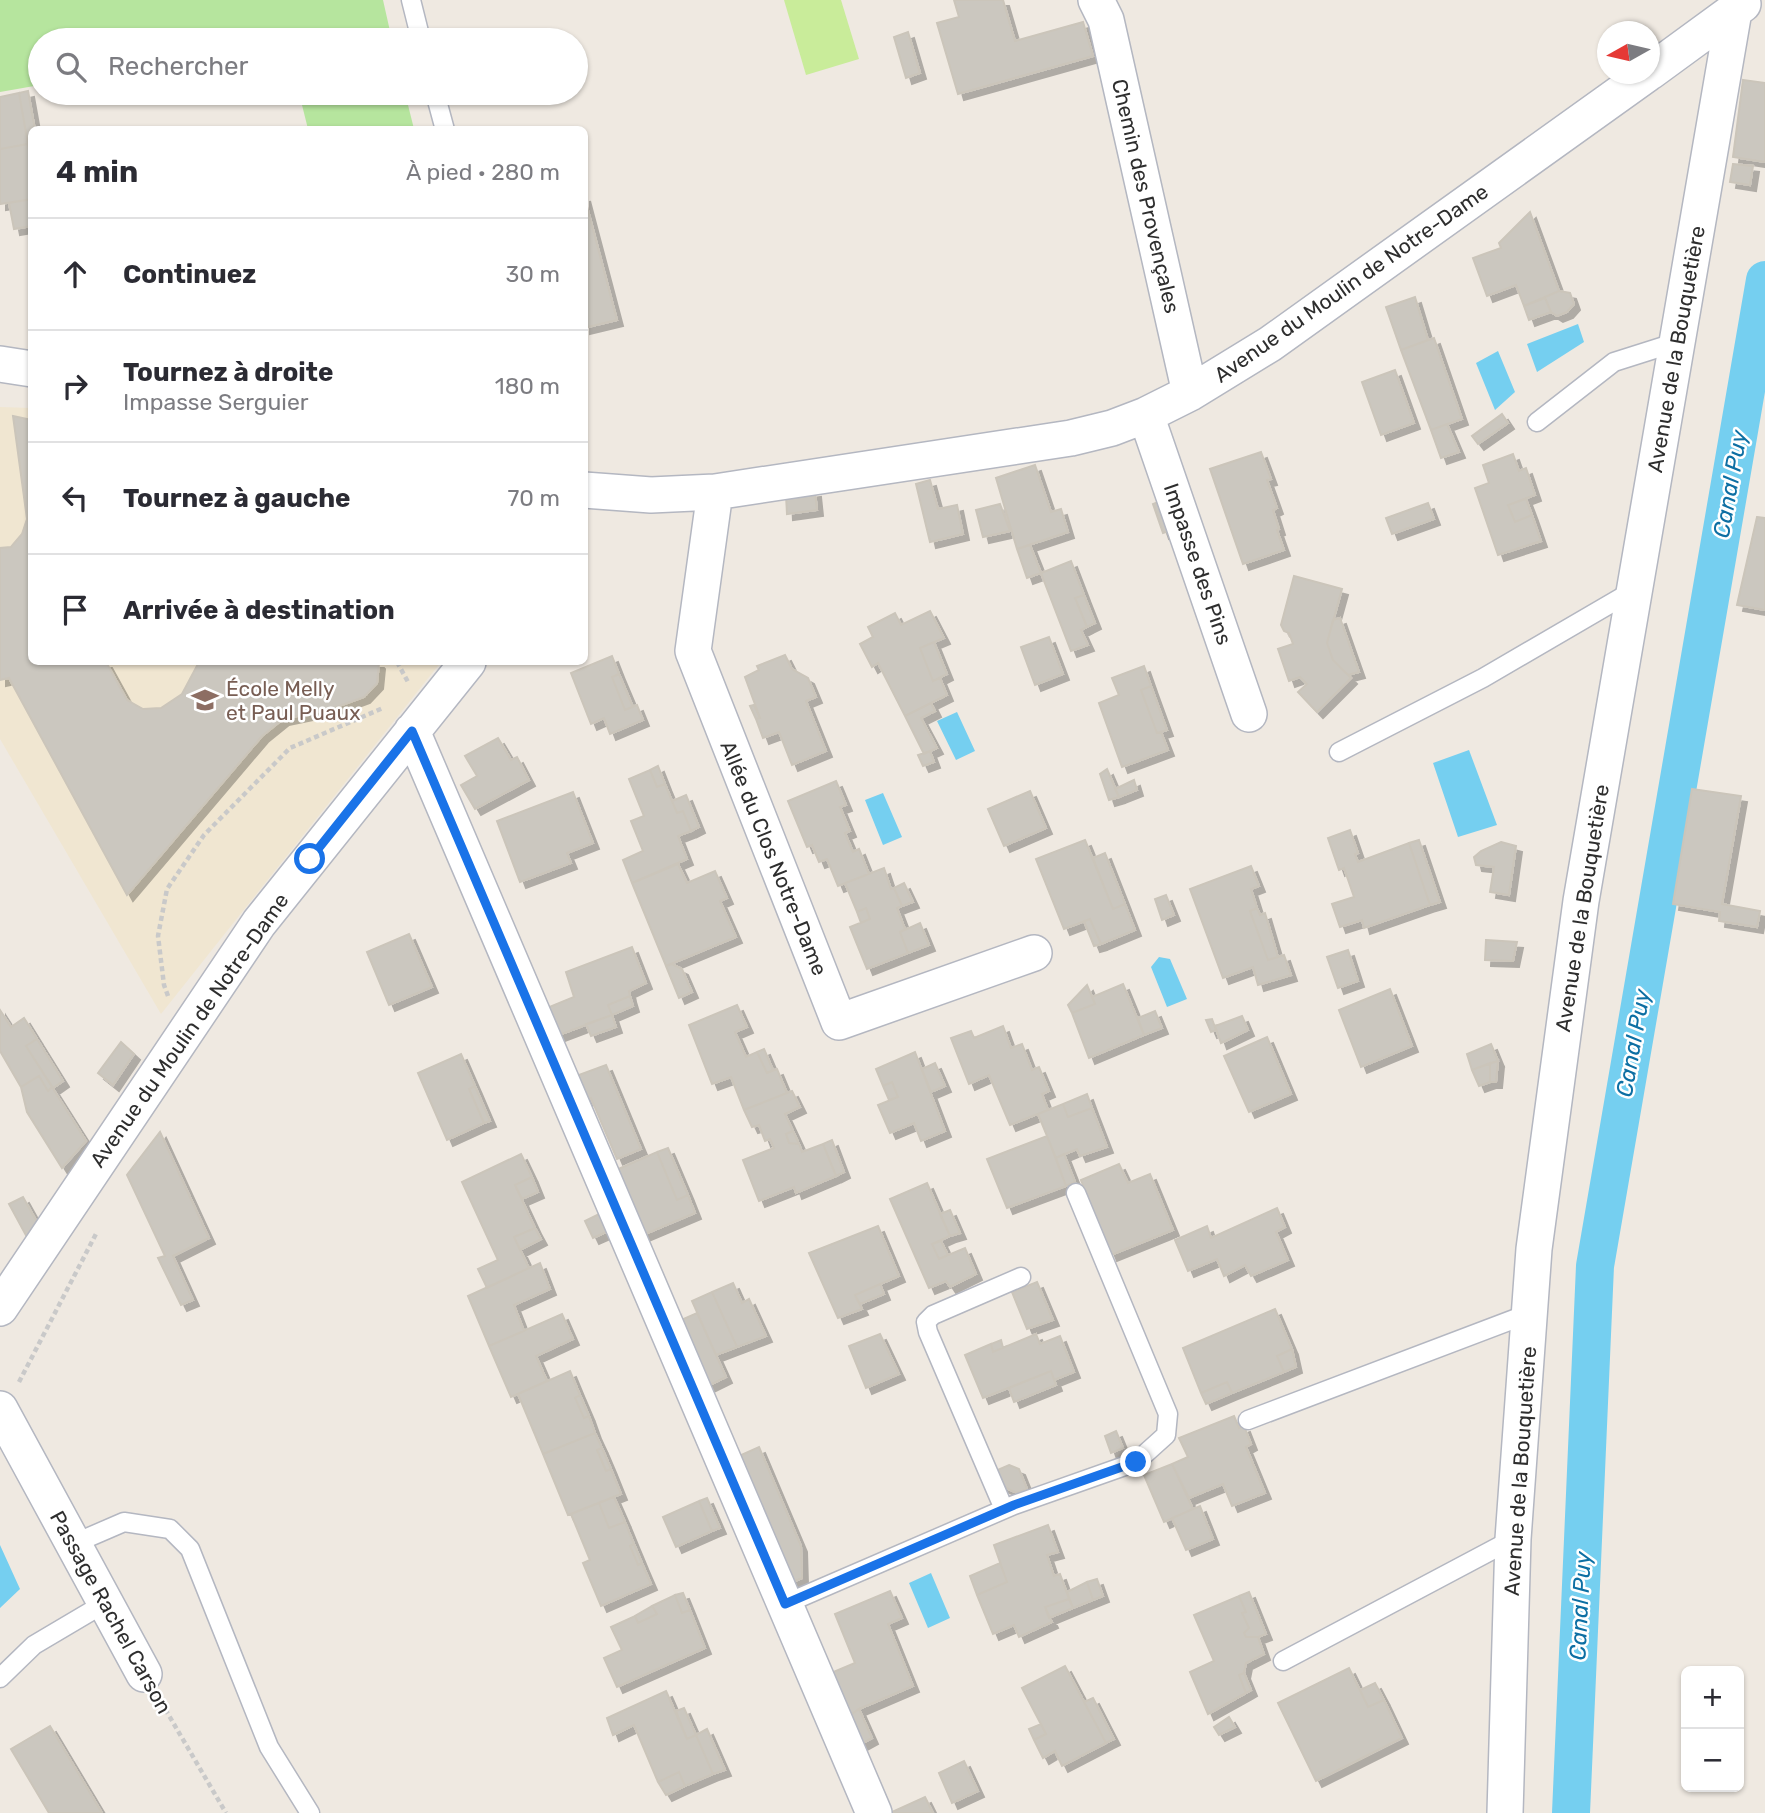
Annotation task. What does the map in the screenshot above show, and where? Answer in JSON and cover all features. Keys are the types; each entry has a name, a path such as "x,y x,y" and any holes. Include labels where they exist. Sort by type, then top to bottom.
{"street":[{"name":"Chemin des Provençales","path":"1097,0 1106,19 1190,393"},
{"name":"Avenue du Moulin de Notre-Dame","path":"1660,64 1741,6"},
{"name":"Avenue de la Bouquetière","path":"1506,1813 1513,1539 1534,1249 1581,901 1677,342 1741,6"},
{"name":"Avenue du Moulin de Notre-Dame","path":"591,499 715,492 1071,438 1112,428 1146,415 1190,393 1270,344 1633,84"},
{"path":"0,364 28,368"},
{"name":"Impasse des Pins","path":"1146,415 1249,714"},
{"name":"Allée du Clos Notre-Dame","path":"715,492 693,651 839,1022 1034,953"},
{"name":"Avenue du Moulin de Notre-Dame","path":"0,1308 259,923 466,665"},
{"path":"412,731 874,1813"},
{"name":"Passage Rachel Carson","path":"9,1396 73,1545 144,1674"}],"lane":[{"path":"411,0 418,28"},
{"path":"438,105 444,126"},
{"path":"1536,422 1614,362 1677,342"},
{"path":"1339,752 1483,678 1634,590"},
{"path":"785,1604 1004,1509 1136,1462 1166,1435 1168,1414 1076,1193"},
{"path":"1004,1509 926,1322 933,1315 1021,1277"},
{"path":"1248,1420 1530,1313"},
{"path":"73,1545 124,1522 170,1529 190,1549 269,1747 310,1813"},
{"path":"1283,1661 1513,1539"},
{"path":"0,1678 34,1645 105,1603"}],"path":[{"path":"183,1036 164,985 158,936 167,889 204,835 290,748 390,704"},
{"path":"9,1396 100,1227"},
{"name":"Passage Rachel Carson","path":"144,1674 226,1813"}],"shaded area":[{"name":"École Melly et Paul Puaux","path":"0,407 28,408 28,665 439,665 161,1014 0,739"}],"green space":[{"path":"0,0 383,0 389,28 28,28 28,87 0,92"},
{"path":"784,0 841,0 859,59 806,75"},
{"path":"302,105 408,105 413,126 307,126"}],"water":[{"path":"1578,324 1584,342 1537,372 1527,344"},
{"path":"1498,351 1515,392 1495,410 1476,363"},
{"path":"957,712 975,751 956,760 937,721"},
{"path":"1469,750 1497,825 1458,837 1433,763"},
{"path":"883,793 902,837 883,845 865,800"},
{"path":"1159,957 1170,959 1187,999 1167,1007 1151,967"},
{"path":"0,1545 20,1589 0,1608"},
{"path":"931,1573 950,1618 928,1628 909,1583"}],"building":[{"path":"954,0 1003,0 1015,41 1083,22 1093,56 958,94 937,23 959,17"},
{"path":"908,32 920,73 906,78 894,37"},
{"path":"1743,80 1765,83 1765,162 1733,157"},
{"path":"28,91 28,105 31,105 34,126 28,126 28,144 19,93"},
{"path":"19,93 28,144 0,149 0,97"},
{"path":"28,144 28,200 0,204 0,149"},
{"path":"1733,164 1753,166 1750,185 1730,182"},
{"path":"28,200 28,227 14,229 9,203"},
{"path":"588,210 617,320 588,327"},
{"path":"1530,212 1559,291 1524,306 1516,285 1487,296 1473,258 1501,248 1499,243"},
{"path":"1559,291 1570,293 1574,304 1567,312 1557,316 1551,312 1545,297"},
{"path":"1415,297 1428,340 1401,350 1386,307"},
{"path":"1545,298 1551,312 1529,320 1524,306"},
{"path":"1434,338 1462,419 1431,430 1401,350"},
{"path":"1395,370 1414,423 1381,435 1362,382"},
{"path":"1502,414 1508,423 1478,444 1472,436"},
{"path":"13,416 28,419 28,665 108,665 127,700 143,709 161,708 182,694 197,665 379,665 377,683 364,697 331,709 283,719 262,736 127,895 9,678 0,680 0,548 11,547 22,534 27,519"},
{"path":"1447,424 1459,452 1441,458 1431,430"},
{"path":"1261,452 1271,479 1267,480 1277,508 1273,510 1284,550 1243,564 1210,469"},
{"path":"1513,454 1519,471 1526,468 1535,495 1508,505 1515,522 1532,515 1541,541 1498,555 1475,488 1489,483 1483,465"},
{"path":"1035,465 1051,512 1061,509 1068,532 1017,549 996,478"},
{"path":"930,480 938,509 957,505 963,534 930,542 916,484"},
{"path":"815,491 817,510 787,514 786,495"},
{"path":"1526,499 1532,515 1515,522 1508,505"},
{"path":"1163,500 1172,530 1163,533 1153,504"},
{"path":"1428,503 1434,519 1392,534 1386,518"},
{"path":"1000,504 1010,531 983,537 976,510"},
{"path":"1757,517 1765,518 1765,610 1737,605"},
{"path":"1030,545 1041,573 1027,578 1017,549"},
{"path":"1071,561 1084,595 1075,598 1087,627 1081,630 1088,645 1071,651 1041,573"},
{"path":"1294,576 1342,589 1327,643 1333,660 1351,678 1317,712 1298,692 1307,684 1300,677 1289,681 1278,649 1293,644 1289,633 1284,631 1281,625"},
{"path":"1084,595 1095,623 1087,627 1075,598"},
{"path":"930,611 944,638 920,648 933,681 940,678 947,695 905,716 878,663 872,667 860,644 873,637 868,627 895,613 901,625"},
{"path":"1340,618 1359,672 1348,675 1333,660 1327,643 1333,620"},
{"path":"1049,637 1063,674 1035,685 1021,647"},
{"path":"934,642 947,674 933,681 920,648"},
{"path":"785,655 792,669 808,678 816,697 806,701 826,751 792,765 779,732 763,738 756,719 760,718 745,677 759,670 757,666"},
{"path":"612,656 619,674 612,677 625,710 637,705 643,720 610,734 604,718 591,724 571,673"},
{"path":"1144,666 1151,686 1141,690 1157,733 1161,732 1168,750 1122,767 1099,703 1119,695 1112,678"},
{"path":"619,674 633,707 625,710 612,677"},
{"path":"1151,686 1167,730 1157,733 1141,690"},
{"path":"931,703 935,711 921,718 937,748 924,754 905,716"},
{"path":"754,705 760,718 756,719 750,706"},
{"path":"498,738 511,760 517,757 529,780 475,809 461,785 477,776 465,756"},
{"path":"930,751 934,762 923,766 918,755"},
{"path":"658,766 665,784 657,787 650,770"},
{"path":"1107,769 1119,797 1109,800 1100,774"},
{"path":"650,770 657,787 665,784 677,813 683,811 691,831 678,836 687,859 632,883 623,860 643,851 631,821 644,816 629,779"},
{"path":"1134,780 1137,790 1119,797 1115,789"},
{"path":"836,781 846,805 840,807 850,831 845,833 853,852 859,849 869,874 838,886 827,859 819,862 812,845 807,847 788,801"},
{"path":"1692,789 1741,796 1722,904 1760,911 1757,927 1719,921 1720,912 1673,904"},
{"path":"1030,791 1046,828 1004,846 988,809"},
{"path":"573,792 593,843 567,853 571,863 520,882 497,821"},
{"path":"686,795 699,827 691,831 683,811 677,813 672,801"},
{"path":"1350,830 1358,853 1355,854 1358,862 1409,843 1430,905 1364,928 1362,920 1340,927 1332,904 1354,897 1344,868 1339,870 1328,838"},
{"path":"1085,840 1113,909 1125,904 1135,930 1101,944 1090,919 1064,929 1036,859"},
{"path":"1419,840 1440,902 1430,905 1409,843"},
{"path":"1501,842 1516,846 1509,895 1490,892 1494,867 1476,865 1474,857"},
{"path":"1105,853 1125,904 1113,909 1093,858"},
{"path":"678,864 687,883 715,871 727,898 720,901 736,937 666,966 632,883"},
{"path":"1251,866 1259,886 1251,889 1257,908 1250,911 1268,960 1284,955 1291,975 1258,985 1253,967 1223,978 1190,889"},
{"path":"884,868 891,889 894,888 902,906 897,908 905,929 900,932 908,953 867,969 850,927 870,919 866,908 857,912 845,883"},
{"path":"904,883 913,902 902,906 894,888"},
{"path":"1166,895 1174,915 1162,920 1155,899"},
{"path":"866,908 870,919 861,923 857,912"},
{"path":"1257,908 1260,915 1265,913 1278,957 1268,960 1250,911"},
{"path":"1090,919 1101,944 1094,946 1084,921"},
{"path":"920,923 929,945 908,953 900,932"},
{"path":"409,934 432,987 389,1005 367,952"},
{"path":"1486,940 1517,942 1513,961 1485,960"},
{"path":"632,947 646,983 629,991 630,996 608,1005 612,1015 559,1035 547,1008 574,997 566,972"},
{"path":"1348,950 1358,981 1338,988 1327,957"},
{"path":"672,964 682,969 692,992 679,998 666,966"},
{"path":"1123,984 1144,1035 1089,1058 1072,1013 1095,1004 1092,997"},
{"path":"1087,985 1095,1004 1072,1013 1068,1005"},
{"path":"1390,989 1412,1046 1361,1067 1339,1010"},
{"path":"630,996 633,1006 612,1015 608,1005"},
{"path":"737,1005 747,1027 735,1032 746,1057 757,1052 767,1073 777,1069 787,1093 744,1110 731,1077 712,1084 689,1025"},
{"path":"0,1010 11,1027 24,1018 37,1039 26,1046 52,1087 48,1091 39,1076 21,1087 0,1051"},
{"path":"1155,1011 1162,1028 1144,1035 1138,1018"},
{"path":"612,1015 616,1027 591,1036 586,1024"},
{"path":"1242,1016 1248,1030 1221,1043 1215,1026"},
{"path":"1212,1019 1216,1030 1211,1032 1206,1020"},
{"path":"1003,1026 1011,1048 1022,1044 1032,1070 1039,1067 1049,1091 1042,1094 1048,1110 1010,1125 989,1075 969,1084 951,1038 971,1031 974,1038"},
{"path":"1267,1037 1291,1094 1249,1112 1224,1056"},
{"path":"37,1039 63,1081 53,1088 26,1046"},
{"path":"121,1042 134,1054 113,1085 98,1073"},
{"path":"1491,1044 1498,1061 1472,1070 1467,1054"},
{"path":"764,1049 773,1070 767,1073 757,1052"},
{"path":"915,1052 945,1131 921,1141 914,1123 890,1133 878,1105 898,1097 892,1082 883,1086 876,1069"},
{"path":"461,1054 475,1086 469,1089 484,1123 447,1140 418,1073"},
{"path":"1498,1061 1496,1082 1490,1082 1490,1063"},
{"path":"935,1063 945,1086 931,1092 922,1069"},
{"path":"1490,1063 1490,1082 1479,1086 1472,1070"},
{"path":"606,1065 641,1149 617,1159 591,1098 586,1100 576,1076"},
{"path":"39,1076 48,1091 52,1087 86,1141 62,1168 27,1112 21,1087"},
{"path":"892,1082 898,1097 889,1100 883,1086"},
{"path":"475,1086 490,1121 484,1123 469,1089"},
{"path":"792,1091 800,1107 785,1114 793,1131 786,1134 789,1143 799,1144 802,1152 823,1144 836,1176 796,1193 794,1187 759,1201 743,1160 774,1148 770,1139 765,1141 759,1125 752,1127 744,1110"},
{"path":"1087,1094 1092,1108 1068,1117 1063,1104"},
{"path":"1063,1104 1068,1117 1092,1108 1107,1147 1080,1156 1077,1149 1056,1158 1038,1114"},
{"path":"793,1131 799,1144 789,1143 786,1134"},
{"path":"160,1132 209,1238 173,1256 193,1300 181,1305 158,1258 165,1256 127,1175"},
{"path":"1047,1136 1066,1186 1007,1208 987,1159"},
{"path":"832,1140 844,1172 836,1176 823,1144"},
{"path":"668,1148 688,1195 677,1200 657,1152"},
{"path":"657,1152 677,1200 688,1195 695,1213 643,1235 616,1170"},
{"path":"521,1154 532,1177 515,1185 535,1228 514,1237 529,1268 487,1288 478,1269 498,1260 462,1182"},
{"path":"1064,1154 1075,1182 1066,1186 1056,1158"},
{"path":"1119,1164 1128,1183 1150,1174 1173,1230 1111,1255 1081,1180"},
{"path":"532,1177 538,1192 522,1199 515,1185"},
{"path":"927,1183 950,1236 932,1244 939,1259 965,1248 976,1274 950,1287 946,1281 929,1288 890,1199"},
{"path":"23,1197 38,1224 29,1241 9,1204"},
{"path":"1277,1208 1285,1227 1276,1232 1288,1260 1251,1276 1245,1265 1224,1276 1217,1259 1188,1271 1175,1240 1207,1226 1211,1238"},
{"path":"950,1210 960,1233 950,1236 940,1214"},
{"path":"603,1212 611,1230 593,1238 585,1221"},
{"path":"878,1226 899,1276 855,1295 862,1309 838,1318 809,1253"},
{"path":"535,1228 541,1239 520,1250 514,1237"},
{"path":"941,1241 948,1255 939,1259 932,1244"},
{"path":"540,1263 550,1289 514,1305 524,1331 489,1346 468,1296"},
{"path":"1037,1282 1053,1320 1027,1329 1012,1292"},
{"path":"733,1283 742,1303 749,1299 766,1336 737,1347 712,1292"},
{"path":"880,1284 884,1294 860,1304 855,1295"},
{"path":"712,1292 737,1347 716,1355 692,1301"},
{"path":"1275,1309 1292,1349 1277,1356 1284,1372 1232,1393 1227,1382 1201,1393 1183,1348"},
{"path":"697,1313 726,1377 708,1386 679,1321"},
{"path":"562,1314 573,1339 536,1356 547,1381 511,1397 489,1346"},
{"path":"880,1334 899,1374 866,1388 849,1346"},
{"path":"1036,1334 1040,1344 1060,1336 1074,1372 1054,1380 1051,1371 983,1398 965,1355 991,1344 993,1352"},
{"path":"1001,1340 1003,1348 993,1352 991,1344"},
{"path":"1292,1349 1296,1367 1284,1372 1277,1356"},
{"path":"570,1371 580,1395 575,1398 584,1418 589,1416 595,1433 543,1454 518,1394"},
{"path":"1051,1371 1056,1385 1014,1402 1009,1388"},
{"path":"1227,1382 1232,1393 1206,1404 1201,1393"},
{"path":"580,1395 589,1416 584,1418 575,1398"},
{"path":"1234,1416 1239,1428 1244,1426 1251,1444 1246,1447 1265,1493 1232,1506 1223,1484 1189,1498 1172,1464 1188,1457 1179,1438"},
{"path":"1116,1431 1123,1448 1111,1453 1105,1436"},
{"path":"595,1433 602,1448 597,1450 606,1471 611,1469 621,1494 568,1515 543,1454"},
{"path":"759,1447 801,1546 802,1578 793,1582 739,1456"},
{"path":"602,1448 611,1469 606,1471 597,1450"},
{"path":"1172,1464 1193,1509 1164,1522 1144,1475"},
{"path":"1009,1465 1019,1469 1027,1489 1017,1493 997,1484 993,1472"},
{"path":"614,1497 625,1522 609,1528 599,1503"},
{"path":"707,1498 720,1528 712,1531 699,1501"},
{"path":"699,1501 712,1531 676,1547 663,1517"},
{"path":"599,1503 609,1528 625,1522 634,1544 630,1546 638,1565 642,1563 651,1584 601,1606 583,1563 590,1560 571,1514"},
{"path":"1200,1506 1213,1539 1186,1550 1172,1518"},
{"path":"1048,1525 1058,1552 1047,1555 1054,1576 1060,1574 1069,1599 1045,1607 1052,1622 1019,1637 1014,1625 993,1634 977,1595 1007,1582 994,1545"},
{"path":"634,1544 642,1563 638,1565 630,1546"},
{"path":"1000,1563 1007,1582 977,1595 970,1576"},
{"path":"1097,1579 1103,1596 1093,1600 1087,1582"},
{"path":"1087,1582 1093,1600 1073,1608 1067,1592"},
{"path":"890,1591 902,1618 888,1624 913,1686 849,1716 831,1673 855,1663 835,1614"},
{"path":"1249,1592 1266,1634 1258,1637 1246,1637 1244,1633 1249,1628 1242,1613 1246,1612 1239,1596"},
{"path":"683,1593 690,1610 682,1613 675,1595"},
{"path":"675,1595 682,1613 690,1610 705,1648 617,1687 604,1658 622,1650 611,1627 635,1616 638,1623 657,1614 652,1606"},
{"path":"1239,1596 1246,1612 1242,1613 1249,1628 1244,1633 1246,1637 1258,1637 1264,1654 1246,1663 1244,1673 1239,1675 1246,1693 1208,1714 1190,1672 1214,1661 1194,1615"},
{"path":"1069,1599 1073,1608 1049,1618 1045,1607"},
{"path":"652,1606 657,1614 638,1623 635,1616"},
{"path":"1065,1666 1106,1743 1062,1766 1055,1751 1043,1758 1034,1740 1046,1734 1022,1688"},
{"path":"1349,1668 1368,1707 1384,1700 1402,1738 1316,1781 1278,1703"},
{"path":"1244,1673 1251,1690 1246,1693 1239,1675"},
{"path":"1375,1683 1384,1700 1368,1707 1360,1690"},
{"path":"666,1691 687,1739 696,1735 713,1774 685,1786 679,1772 658,1782 634,1725 613,1735 607,1718"},
{"path":"1093,1698 1114,1739 1106,1743 1084,1702"},
{"path":"684,1708 696,1735 687,1739 676,1711"},
{"path":"859,1709 872,1738 861,1744 849,1716"},
{"path":"1229,1717 1235,1727 1219,1735 1214,1727"},
{"path":"1041,1724 1046,1734 1034,1740 1029,1729"},
{"path":"50,1726 102,1813 49,1813 11,1749"},
{"path":"707,1729 725,1770 713,1774 696,1735"},
{"path":"964,1761 978,1791 952,1803 939,1773"},
{"path":"679,1772 685,1786 666,1795 658,1782"},
{"path":"925,1797 933,1813 890,1813"}],"waterway":[{"name":"Canal Puy","path":"1571,1813 1595,1266 1765,280"}],"place":[{"name":"École Melly et Paul Puaux","path":"205,700"}],"route":[{"path":"310,859 412,731 785,1604 1014,1505 1136,1462"}]}
